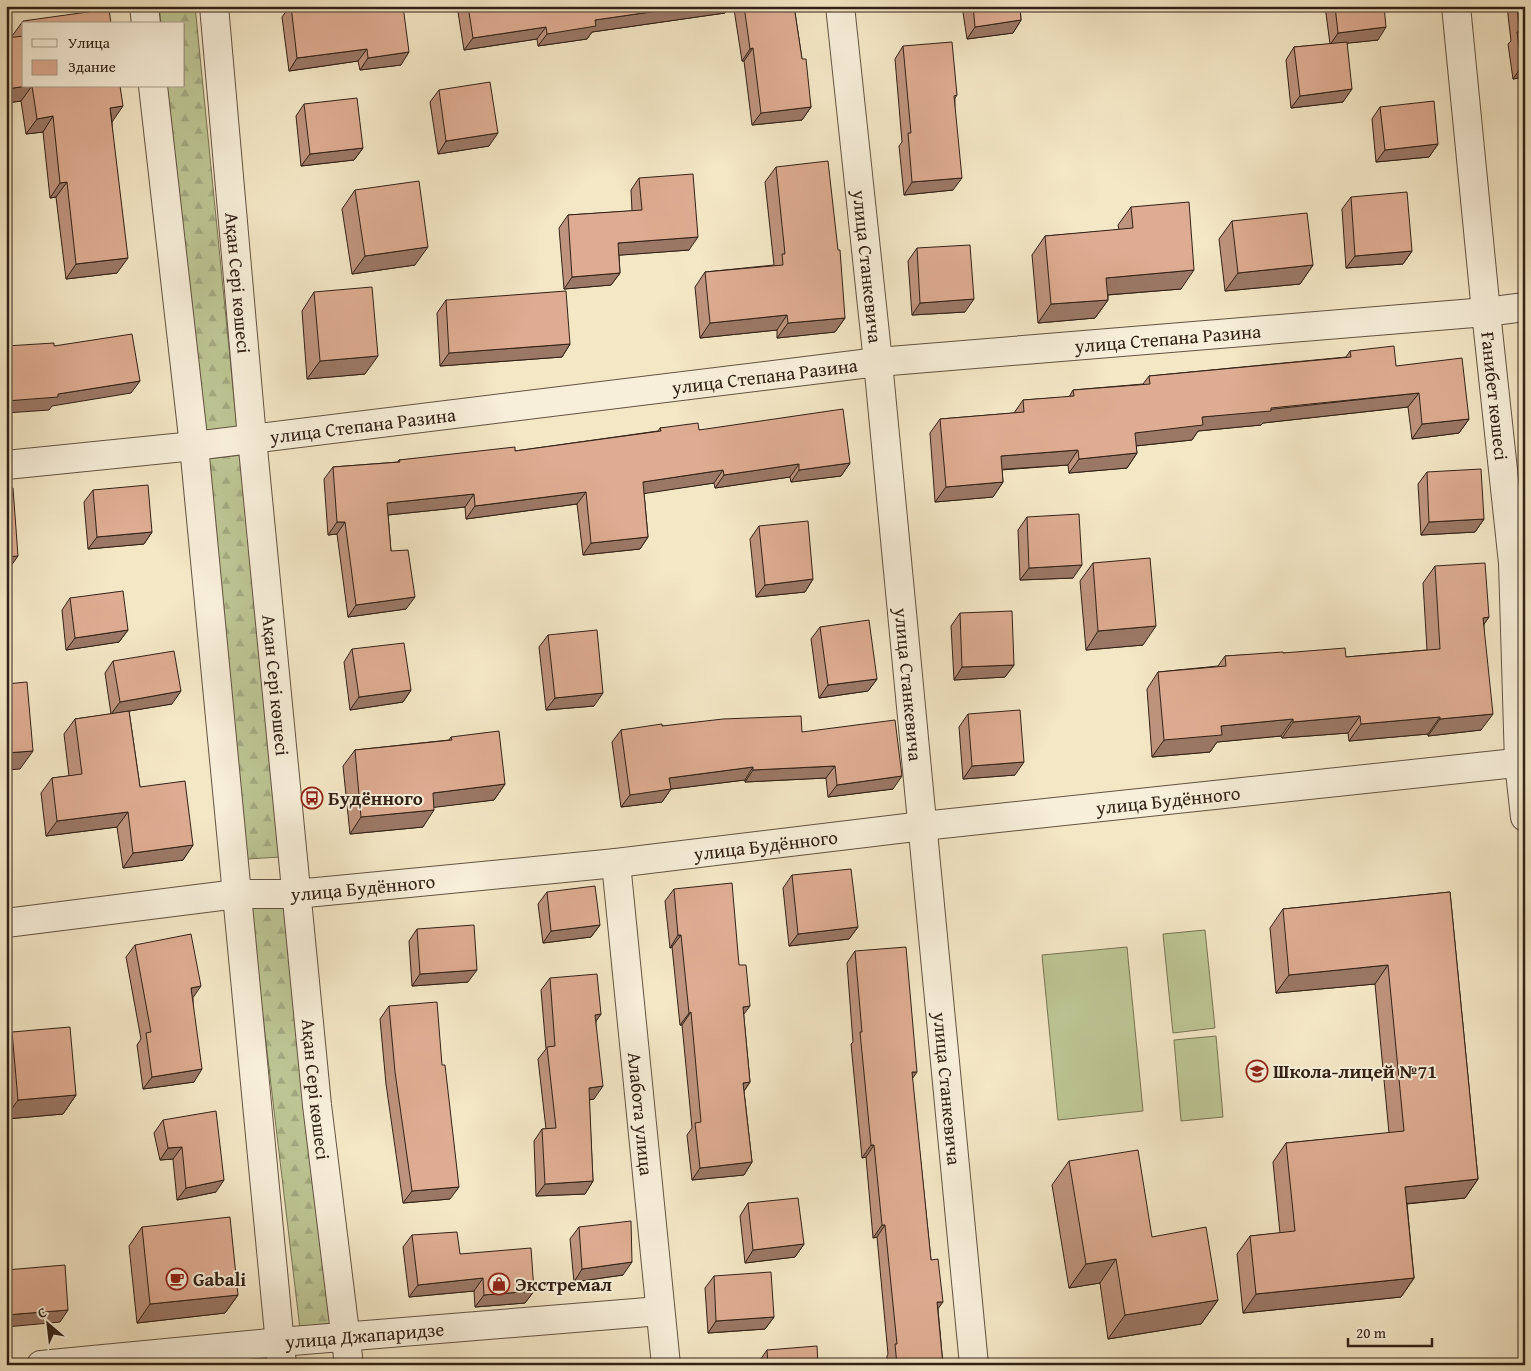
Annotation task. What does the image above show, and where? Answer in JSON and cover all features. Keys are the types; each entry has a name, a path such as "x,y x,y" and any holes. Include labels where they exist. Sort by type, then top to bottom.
{"street":[{"path":"144,6 146,22"},
{"name":"Ақан Сері көшесі","path":"214,6 252,438 296,894 317,1104 349,1365"},
{"name":"улица Станкевича","path":"840,6 878,362 974,1365"},
{"name":"Ғанибет көшесі","path":"1456,6 1513,563 1525,817"},
{"path":"153,88 194,446 281,1354"},
{"name":"улица Степана Разина","path":"6,465 194,446 878,362 1486,312 1525,307"},
{"name":"улица Будённого","path":"6,923 236,894 296,894 616,863 923,826 1522,763"},
{"name":"Алабота улица","path":"616,863 666,1365"},
{"name":"улица Джапаридзе","path":"41,1365 281,1354 346,1337 660,1311"}],"green space":[{"path":"159,6 195,6 237,429 201,433 167,88 185,88 185,22 161,22"},
{"path":"242,455 281,857 247,859 206,459"},
{"path":"285,907 330,1323 300,1329 250,908"},
{"path":"1205,930 1215,1028 1173,1033 1163,934"},
{"path":"1127,947 1143,1111 1058,1120 1042,955"},
{"path":"1216,1036 1223,1117 1181,1121 1174,1040"}],"building":[{"path":"291,6 403,6 409,52 368,58 367,49 297,58"},
{"path":"468,6 692,6 595,20 596,26 547,34 546,27 473,38"},
{"path":"744,6 794,6 802,59 806,59 811,107 761,113 753,48 750,49"},
{"path":"973,6 1020,6 1021,20 975,27"},
{"path":"1335,6 1384,6 1386,27 1338,33"},
{"path":"1517,6 1525,6 1525,66 1522,66 1517,32 1520,32"},
{"path":"109,9 111,22 23,22"},
{"path":"22,36 22,87 6,89 6,38"},
{"path":"952,42 957,95 954,96 962,178 912,182 908,133 911,133 903,46"},
{"path":"1347,42 1352,89 1300,96 1294,47"},
{"path":"490,82 498,133 446,141 439,90"},
{"path":"32,88 120,88 123,106 110,108 128,258 76,264 67,182 60,183 53,116 37,119"},
{"path":"357,98 363,148 310,154 304,104"},
{"path":"1434,101 1438,144 1385,150 1380,107"},
{"path":"828,161 838,250 840,250 845,318 788,323 787,315 710,323 705,272 783,265 782,254 785,254 776,167"},
{"path":"693,174 698,237 618,243 620,273 572,277 568,215 642,210 639,178"},
{"path":"419,181 428,247 365,256 355,190"},
{"path":"1407,192 1412,251 1355,256 1351,197"},
{"path":"1189,202 1194,270 1106,278 1108,300 1051,304 1045,236 1133,228 1131,207"},
{"path":"1307,213 1313,265 1238,273 1232,221"},
{"path":"970,245 974,299 920,303 917,248"},
{"path":"372,287 378,356 320,361 314,292"},
{"path":"566,291 570,344 449,353 446,300"},
{"path":"132,334 140,381 58,394 58,397 6,401 6,346 54,343 54,346"},
{"path":"1394,346 1396,366 1462,358 1469,419 1422,424 1419,393 1271,408 1271,411 1202,417 1203,425 1135,433 1137,453 1079,459 1078,450 1001,456 1003,482 946,487 940,419 1024,412 1023,400 1074,396 1073,390 1150,384 1149,376 1351,357 1350,351"},
{"path":"843,409 850,463 799,470 799,464 724,475 723,470 643,482 648,537 591,543 586,492 475,506 474,494 387,503 391,551 408,550 415,597 356,605 345,522 337,522 333,467 400,462 399,460 515,447 515,451 661,431 660,428 698,423 699,430"},
{"path":"1481,469 1484,519 1429,522 1427,472"},
{"path":"148,485 152,532 97,537 93,490"},
{"path":"6,488 13,488 18,556 6,557"},
{"path":"1079,514 1082,565 1029,568 1027,517"},
{"path":"808,521 813,579 765,585 759,526"},
{"path":"1150,558 1156,626 1098,631 1093,563"},
{"path":"1485,563 1489,617 1483,618 1493,714 1361,724 1360,716 1293,722 1293,719 1221,726 1222,735 1164,740 1158,672 1226,666 1225,656 1345,648 1346,657 1440,649 1435,566"},
{"path":"123,591 128,630 75,638 70,598"},
{"path":"1012,611 1014,665 962,667 960,613"},
{"path":"869,620 877,679 828,685 820,627"},
{"path":"597,630 603,693 555,698 548,635"},
{"path":"404,643 411,690 359,697 352,649"},
{"path":"174,651 181,691 120,702 113,661"},
{"path":"27,682 33,751 6,753 6,684"},
{"path":"1020,710 1024,762 972,766 968,714"},
{"path":"129,711 140,787 185,781 193,845 133,853 128,812 57,821 52,778 82,774 75,719"},
{"path":"801,716 802,732 895,720 902,776 837,785 835,766 753,770 753,767 669,778 671,789 630,795 621,730 662,724 662,726 723,719"},
{"path":"499,731 505,784 433,793 434,810 361,817 355,750 452,740 451,737"},
{"path":"851,869 858,927 798,934 792,875"},
{"path":"732,883 739,965 746,965 750,1006 743,1007 750,1082 743,1083 752,1162 700,1168 695,1123 701,1122 691,1012 689,1013 681,935 678,935 674,889"},
{"path":"595,886 600,925 551,931 547,892"},
{"path":"1450,892 1478,1179 1405,1187 1414,1278 1256,1294 1250,1236 1295,1231 1286,1143 1404,1131 1388,965 1289,975 1283,909"},
{"path":"474,925 477,970 420,974 417,929"},
{"path":"191,934 201,986 191,988 202,1069 152,1077 146,1033 151,1032 135,945"},
{"path":"906,947 917,1072 912,1072 931,1260 938,1259 943,1302 937,1302 943,1365 897,1365 895,1344 897,1344 885,1225 882,1225 874,1145 871,1145 860,1032 862,1032 855,951"},
{"path":"597,974 601,1014 595,1015 603,1086 589,1088 593,1181 545,1184 542,1129 556,1128 547,1047 555,1046 550,978"},
{"path":"437,1002 442,1065 445,1065 459,1187 412,1191 395,1072 389,1006"},
{"path":"70,1027 76,1095 18,1100 12,1032"},
{"path":"216,1111 224,1180 186,1188 182,1147 168,1148 163,1120"},
{"path":"1138,1150 1152,1237 1206,1227 1218,1300 1125,1315 1116,1259 1086,1264 1069,1161"},
{"path":"798,1198 804,1244 753,1250 748,1203"},
{"name":"Gabali","path":"230,1217 238,1295 150,1304 142,1227"},
{"path":"631,1221 632,1262 582,1269 579,1227"},
{"path":"457,1232 460,1254 531,1248 534,1291 484,1295 483,1278 418,1285 412,1235"},
{"path":"65,1265 68,1310 6,1315 6,1270"},
{"path":"771,1272 774,1317 716,1321 714,1276"},
{"path":"817,1346 818,1365 768,1365 767,1350"},
{"path":"515,1361 515,1365 486,1365"},
{"path":"1506,1362 1506,1365 1484,1365"}],"place":[{"name":"Будённого","path":"312,798"},
{"name":"Школа-лицей №71","path":"1257,1071"},
{"name":"Gabali","path":"177,1279"},
{"name":"Экстремал","path":"499,1284"}]}
